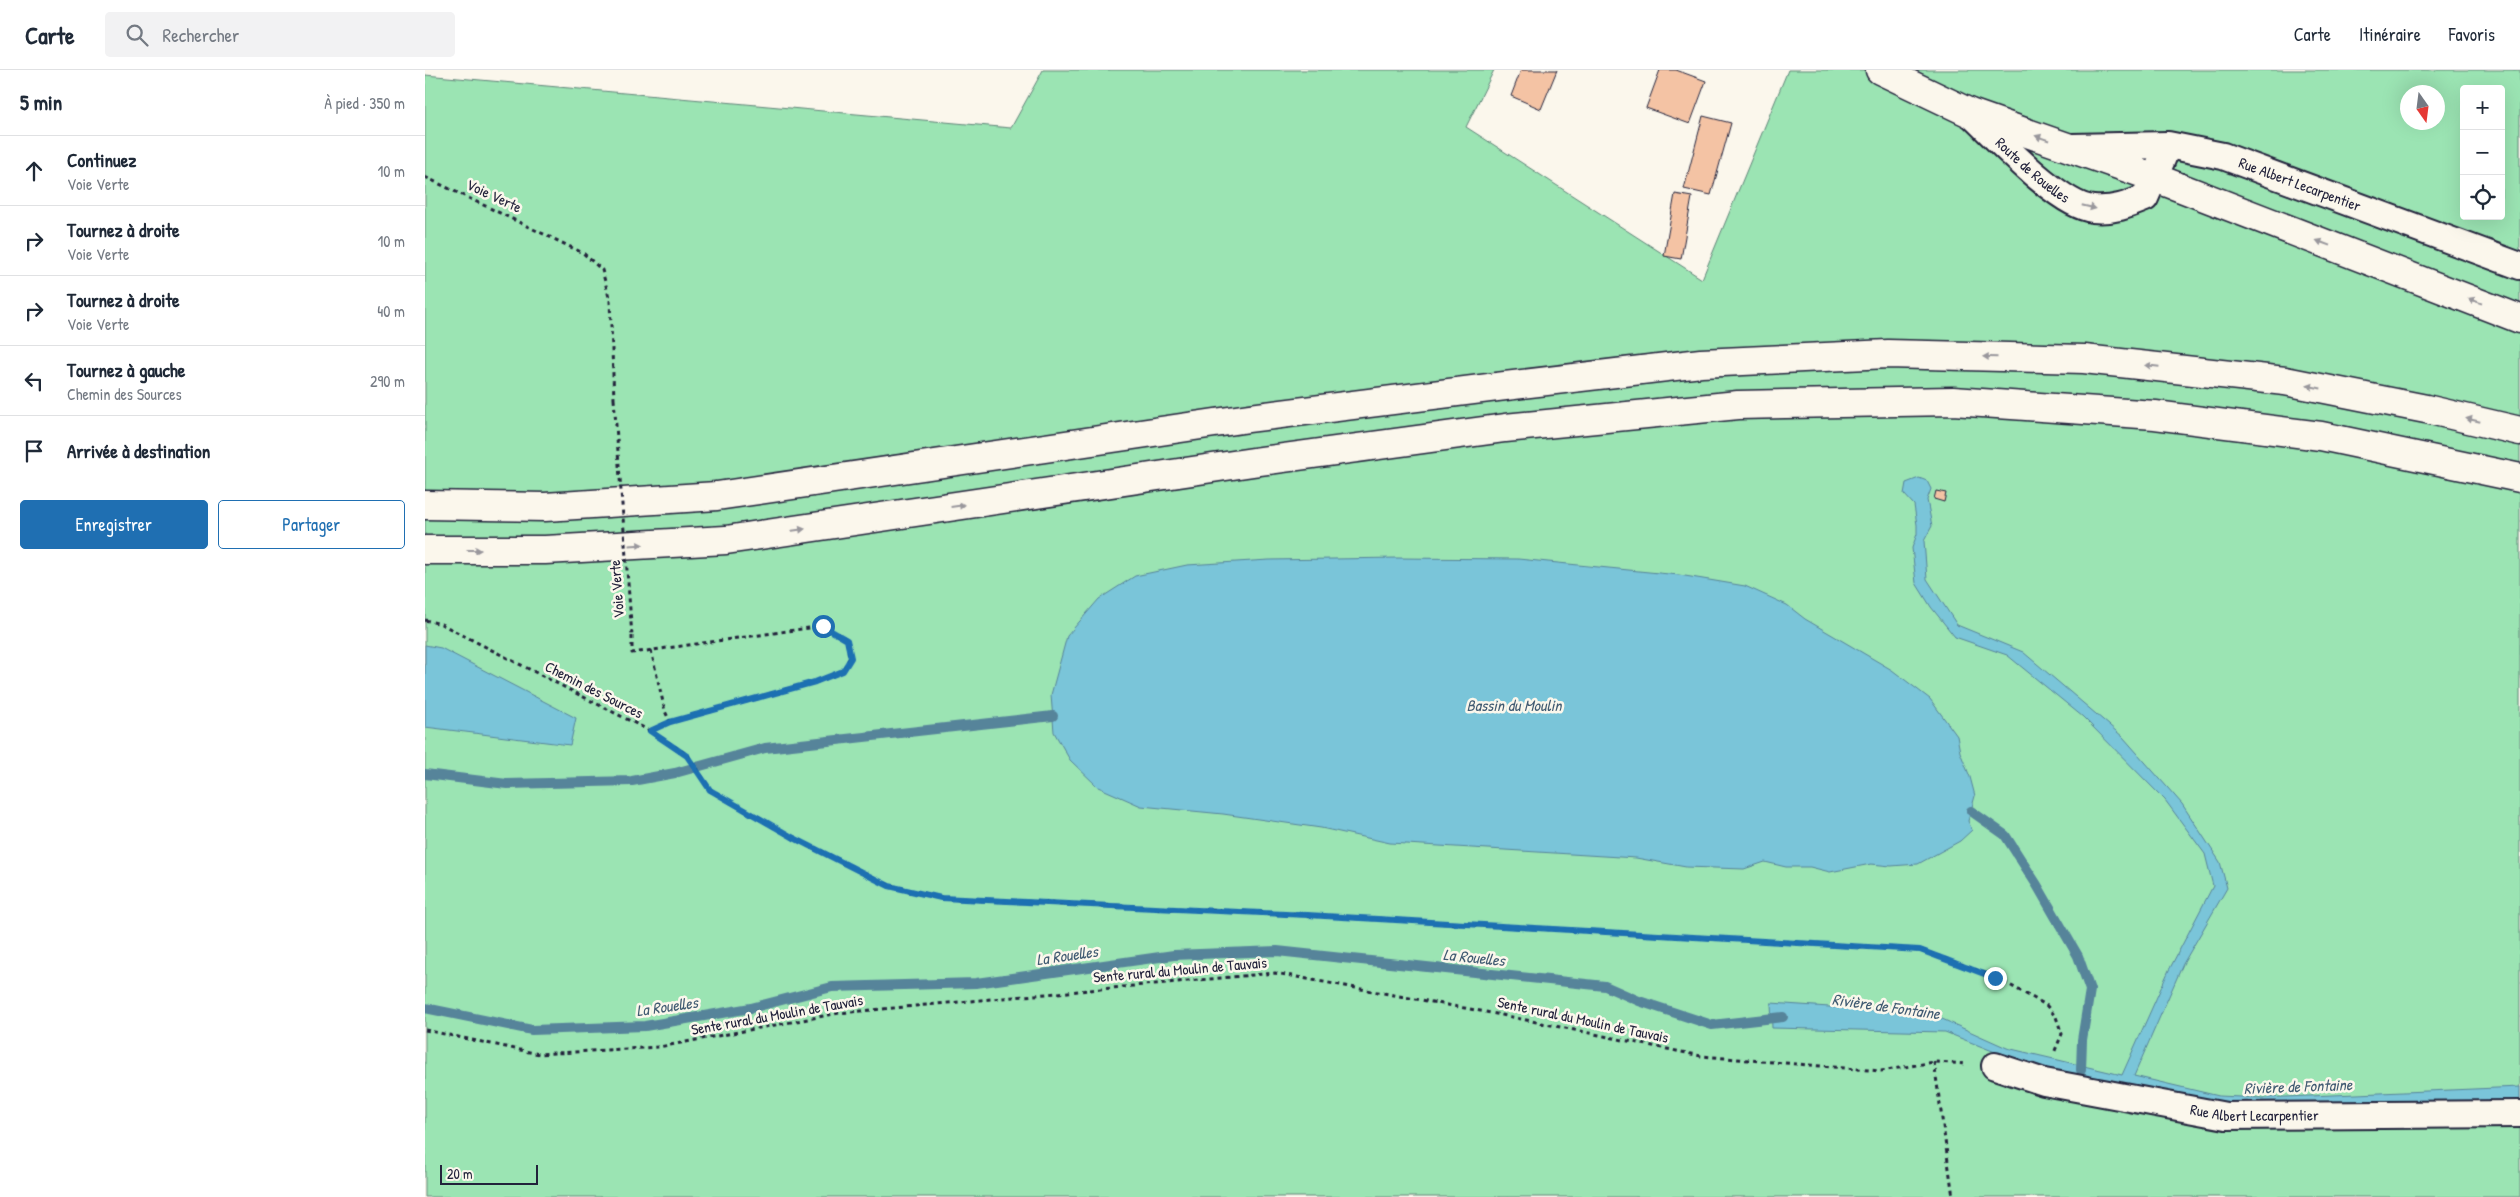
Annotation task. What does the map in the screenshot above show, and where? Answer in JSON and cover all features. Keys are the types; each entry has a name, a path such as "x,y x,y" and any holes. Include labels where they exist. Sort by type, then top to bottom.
{"main road":[{"name":"Route de Rouelles","path":"1880,70 1970,113"},
{"path":"1970,113 2153,177 2520,319"},
{"path":"425,505 545,506 717,496 1239,420 1505,386 1701,363 1888,354 2084,359 2285,381 2426,408 2520,431"},
{"path":"425,550 545,550 726,540 1253,462 1505,428 1738,405 1953,401 2155,415 2321,436 2520,478"}],"street":[{"name":"Route de Rouelles","path":"1970,113 2035,173 2068,200 2092,209 2117,209 2145,198 2168,145"},
{"name":"Rue Albert Lecarpentier","path":"2070,148 2168,145 2223,156 2520,266"},
{"name":"Rue Albert Lecarpentier","path":"1995,1066 2043,1082 2226,1116 2520,1114"}],"path":[{"name":"Voie Verte","path":"425,177 583,253 602,270 610,301 614,398 632,653 823,626 847,640 851,658 843,671 815,682 670,722 650,731"},
{"name":"Chemin des Sources","path":"425,620 441,624 650,731 687,756 710,790 794,838 889,886 941,898 1307,915 1920,950 1995,978 2046,1005 2056,1017 2062,1034"},
{"path":"651,650 665,711 670,722"},
{"name":"Sente rural du Moulin de Tauvais","path":"425,1030 539,1054 650,1047 839,1013 1275,973 1502,1015 1701,1056 1881,1071 1934,1062 1995,1066"},
{"path":"1934,1062 1953,1197"}],"green space":[{"path":"1043,70 1494,70 1466,127 1702,279 1788,70 2520,70 2520,1197 425,1197 425,75 1011,128"}],"water":[{"path":"1919,478 1927,481 1931,489 1927,500 1932,526 1924,541 1927,579 1957,625 2023,652 2123,737 2182,804 2220,862 2227,888 2183,964 2134,1076 2219,1096 2263,1098 2520,1087 2520,1102 2241,1114 2040,1070 1945,1032 1772,1028 1771,1003 1931,1014 2007,1048 2122,1075 2169,970 2213,886 2205,854 2165,800 2083,717 2007,655 1955,637 1931,607 1916,583 1912,548 1917,534 1917,525 1914,505 1904,494 1906,483"},
{"name":"Bassin du Moulin","path":"1518,559 1679,575 1745,586 1787,605 1805,619 1892,670 1930,699 1957,736 1960,752 1975,796 1968,821 1972,830 1960,841 1918,864 1891,866 1871,864 1830,872 1810,867 1786,867 1765,862 1744,869 1686,867 1636,858 1390,843 1321,828 1223,814 1141,806 1098,787 1070,760 1054,732 1051,695 1067,636 1099,599 1135,576 1187,565 1269,560"},
{"path":"425,645 441,648 576,718 570,745 425,727"}],"building":[{"path":"1521,70 1557,70 1541,109 1511,96"},
{"path":"1660,70 1676,70 1706,81 1690,124 1646,108"},
{"path":"1703,116 1731,123 1711,195 1684,189"},
{"path":"1675,194 1692,197 1681,259 1664,256"},
{"path":"1936,491 1946,493 1944,502 1934,499"}],"waterway":[{"path":"425,774 507,784 632,781 675,773 765,748 1053,716"},
{"name":"Rivière de Fontaine","path":"1971,811 2005,835 2037,885 2078,956 2090,990 2082,1040 2081,1070"},
{"name":"La Rouelles","path":"425,1008 532,1030 645,1026 751,1008 832,987 976,983 1174,955 1277,951 1605,986 1639,1001 1712,1025 1783,1017"}],"route":[{"path":"823,626 847,640 851,658 843,671 815,682 670,722 650,731 687,756 710,790 794,838 889,886 941,898 1307,915 1920,950 1995,978"}]}
